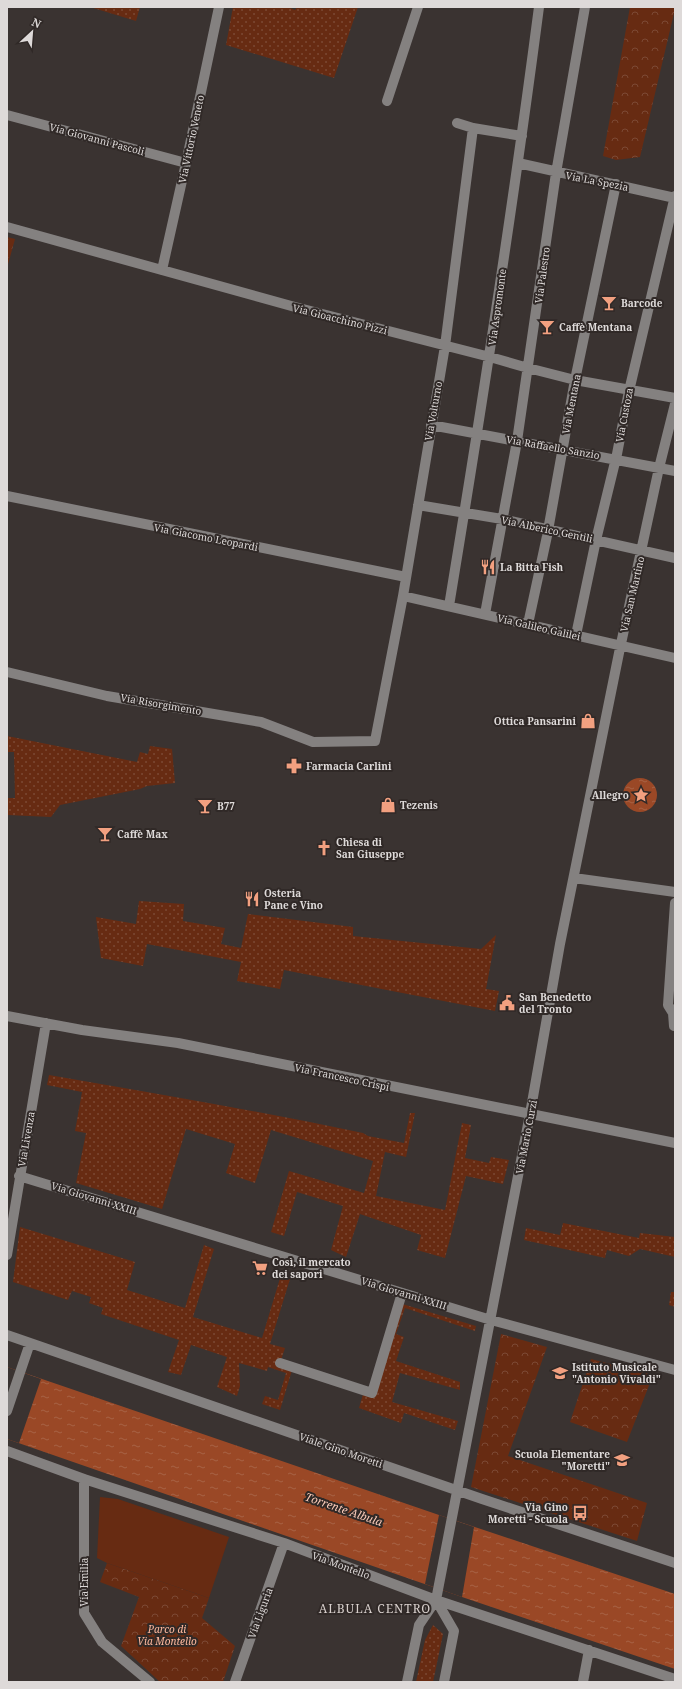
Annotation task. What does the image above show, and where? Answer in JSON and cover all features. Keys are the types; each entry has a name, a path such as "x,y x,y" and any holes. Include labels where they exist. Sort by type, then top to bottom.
{"street":[{"name":"Via Vittorio Veneto","path":"162,270 219,7"},
{"path":"387,101 418,7"},
{"name":"Via Aspromonte","path":"449,606 490,357 539,7"},
{"name":"Via Palestro","path":"485,614 517,441 556,173 585,7"},
{"name":"Via Giovanni Pascoli","path":"7,115 186,163"},
{"path":"457,123 473,128 522,136"},
{"name":"Via Volturno","path":"313,742 376,741 403,596 445,346 473,128"},
{"name":"Via La Spezia","path":"518,163 556,173 675,197"},
{"name":"Via Mentana","path":"528,624 549,529 575,380 616,184"},
{"name":"Via Custoza","path":"576,635 596,540 616,459 629,391 675,197"},
{"name":"Via Gioacchino Pizzi","path":"7,227 295,307 528,368 575,380 629,391 675,398"},
{"name":"Via San Martino","path":"592,784 620,645 659,468 675,404"},
{"name":"Via Raffaello Sanzio","path":"431,426 675,471"},
{"name":"Via Giacomo Leopardi","path":"7,496 406,577"},
{"name":"Via Alberico Gentili","path":"418,505 502,519 675,558"},
{"name":"Via Galileo Galilei","path":"403,596 675,658"},
{"name":"Via Risorgimento","path":"7,672 107,696 261,722 313,742"},
{"name":"Via Mario Curzi","path":"437,1595 491,1320 560,944 592,784"},
{"path":"574,878 675,892"},
{"path":"674,1026 672,1013 668,1005 675,903"},
{"name":"Via Francesco Crispi","path":"7,1016 82,1030 178,1043 675,1143"},
{"name":"Via Livenza","path":"7,1255 19,1176 46,1023"},
{"name":"Via Giovanni XXIII","path":"19,1176 491,1320 675,1370"},
{"path":"280,1363 372,1393 402,1293"},
{"name":"Viale Gino Moretti","path":"7,1335 457,1491 675,1563"},
{"path":"7,1411 30,1343"},
{"name":"Via Montello","path":"7,1451 84,1479 284,1543 437,1595 589,1650 675,1679"},
{"name":"Via Emilia","path":"84,1479 84,1613 102,1642 150,1682"},
{"name":"Via Liguria","path":"235,1682 284,1543"},
{"path":"407,1682 419,1625 437,1595"},
{"path":"437,1595 454,1631 444,1682"},
{"path":"583,1682 589,1650"}],"green space":[{"path":"90,7 140,7 136,21"},
{"path":"233,7 288,7 295,10 297,7 358,7 334,78 226,45"},
{"path":"630,7 675,7 675,9 640,157 616,160 603,156"},
{"path":"7,237 15,239 7,268"},
{"path":"7,736 137,762 140,752 148,754 150,746 172,749 175,783 147,786 140,789 60,805 51,817 7,815 7,798 15,798 14,752 7,752"},
{"path":"139,901 184,904 183,921 225,928 221,944 241,948 248,914 353,927 353,936 481,949 496,935 486,989 499,991 495,1011 284,970 280,989 237,981 241,962 147,944 143,966 101,958 96,917 136,924"},
{"path":"49,1075 285,1117 404,1143 410,1113 415,1113 406,1157 385,1152 376,1196 445,1210 462,1123 471,1125 465,1158 489,1163 491,1157 509,1160 503,1184 466,1176 445,1258 417,1250 421,1235 360,1214 346,1257 331,1250 343,1206 297,1192 284,1236 271,1232 289,1171 364,1193 373,1161 271,1130 255,1183 226,1173 235,1144 186,1129 162,1209 76,1183 86,1133 75,1131 82,1092 47,1085"},
{"path":"563,1223 639,1238 640,1233 675,1237 675,1257 640,1249 629,1256 607,1250 605,1258 524,1240 526,1228 560,1235"},
{"path":"20,1227 135,1262 127,1290 185,1308 204,1245 214,1249 193,1317 262,1338 281,1275 290,1279 270,1344 285,1348 280,1363 293,1367 280,1410 262,1404 265,1396 278,1400 286,1373 268,1367 267,1371 239,1363 240,1386 237,1396 217,1387 227,1357 191,1345 181,1375 168,1372 179,1340 101,1314 103,1308 89,1303 91,1297 72,1291 68,1300 13,1282"},
{"path":"671,1292 675,1292 675,1307 669,1305"},
{"path":"399,1303 476,1326 475,1331 405,1308 396,1334 404,1337 396,1361 460,1382 460,1390 400,1373 392,1402 458,1421 455,1430 404,1413 401,1423 359,1408 364,1391 372,1394"},
{"path":"501,1334 547,1347 508,1456 647,1503 637,1541 471,1487"},
{"path":"591,1359 653,1375 627,1442 570,1422"},
{"path":"100,1497 118,1499 229,1537 209,1598 107,1563 97,1558"},
{"name":"Parco di Via Montello","path":"107,1563 209,1598 202,1618 235,1646 223,1682 160,1682 121,1646 139,1597 100,1582"},
{"path":"433,1625 443,1634 433,1682 416,1682 425,1640"}],"water":[{"path":"640,778 646,779 652,783 656,789 656,801 652,807 646,811 640,812 634,811 628,807 624,801 623,795 624,789 628,783 634,779"},
{"name":"Torrente Albula","path":"7,1367 675,1594 675,1669 462,1597 7,1439"}],"pier":[{"path":"7,1367 41,1379 19,1443 7,1439"},
{"path":"439,1515 474,1527 462,1597 425,1584"}],"place":[{"name":"Barcode","path":"609,303"},
{"name":"Caffè Mentana","path":"547,327"},
{"name":"La Bitta Fish","path":"488,567"},
{"name":"Ottica Pansarini","path":"588,721"},
{"name":"Farmacia Carlini","path":"294,766"},
{"name":"Allegro","path":"641,795"},
{"name":"Tezenis","path":"388,805"},
{"name":"B77","path":"205,806"},
{"name":"Caffè Max","path":"105,834"},
{"name":"Chiesa di San Giuseppe","path":"324,848"},
{"name":"Osteria Pane e Vino","path":"252,899"},
{"name":"San Benedetto del Tronto","path":"507,1003"},
{"name":"Così, il mercato dei sapori","path":"260,1268"},
{"name":"Istituto Musicale \"Antonio Vivaldi\"","path":"560,1373"},
{"name":"Scuola Elementare \"Moretti\"","path":"622,1460"},
{"name":"Via Gino Moretti - Scuola","path":"580,1513"}],"district":[{"name":"ALBULA CENTRO","path":"375,1608"}]}
